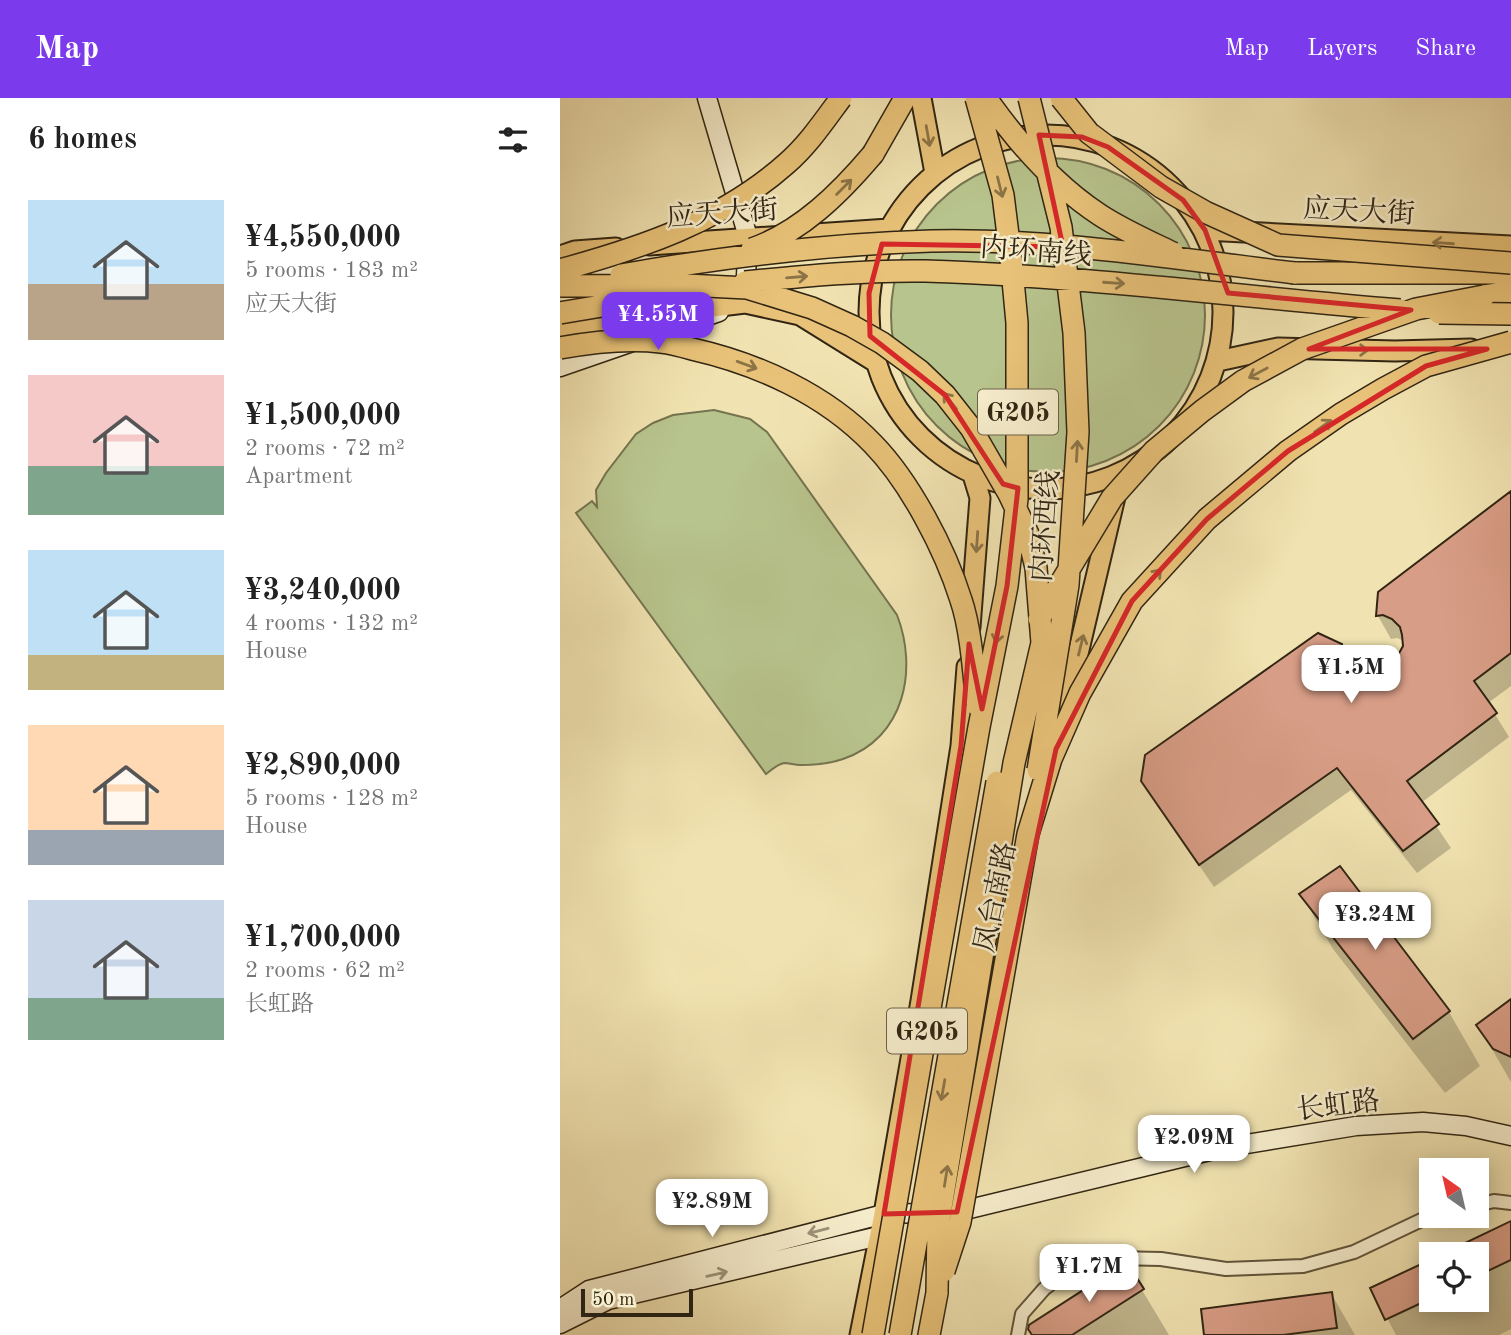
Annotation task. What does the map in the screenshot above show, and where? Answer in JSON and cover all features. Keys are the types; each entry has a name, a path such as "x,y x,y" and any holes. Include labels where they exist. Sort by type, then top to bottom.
{"highway":[{"path":"560,270 622,253 697,223 748,195 788,163 816,132 841,98"},
{"path":"560,312 611,290 683,274 760,246 810,218 845,187 873,155 905,98"},
{"name":"内环西线","path":"976,98 1004,208 1017,323 1018,419 1017,499 1007,586 979,727"},
{"path":"986,98 1022,147 1060,184 1099,214 1232,282 1303,300"},
{"name":"内环西线","path":"1028,834 1068,585 1078,432 1074,333 1061,228 1029,98"},
{"path":"1060,98 1089,133 1161,187 1205,212 1278,245 1511,263"},
{"name":"内环南线","path":"560,286 721,257 932,241 1037,244 1294,273 1511,273"},
{"name":"内环南线","path":"560,312 736,283 862,272 924,271 1047,278 1454,314 1511,314"},
{"path":"560,286 686,285 747,288 812,308 852,326 883,343 920,370 945,395 971,428 1009,494 1028,534 1036,568 1042,643 1014,764 944,1185 938,1226 937,1293"},
{"path":"900,1335 1002,758 1037,621 1070,564 1112,498 1154,451 1243,381 1302,349 1391,317 1416,309 1511,292"},
{"path":"560,348 597,341 661,342 723,356 775,375 828,407 873,443 909,489 939,547 962,601 974,671 979,727"},
{"path":"929,1335 937,1293 960,1222 1028,834 1051,759 1080,692 1105,646 1132,601 1207,519 1288,451 1383,388 1426,366 1511,341"},
{"name":"凤台南路","path":"873,1335 979,727"}],"main road":[{"path":"921,98 935,173"},
{"path":"1068,98 1082,137"},
{"path":"1030,135 1082,137 1132,155 1174,187 1205,230 1221,272 1225,317 1218,361 1197,408 1163,447 1120,475 1072,489 1021,489 973,475 939,456 911,429 889,397 874,361 868,327 869,293 876,260 889,229 909,199 935,173 980,147 1030,135"},
{"name":"应天大街","path":"560,256 575,251 889,229"},
{"name":"应天大街","path":"1205,230 1511,246"},
{"path":"560,331 646,314 745,303 800,315 874,361"},
{"path":"1218,361 1278,348 1395,351 1511,348"},
{"name":"凤台南路","path":"860,1335 884,1214 961,746 980,498 973,475"},
{"name":"凤台南路","path":"938,1335 957,1212 1025,886 1120,475"}],"street":[{"path":"560,367 745,303 748,237 708,98"},
{"name":"长虹路","path":"560,1309 589,1290 884,1214 957,1212 1222,1148 1356,1126 1423,1122 1466,1126 1511,1136"},
{"path":"1489,1202 1511,1203"},
{"path":"1018,1335 1022,1314 1044,1289 1071,1268 1114,1258 1161,1259 1226,1269 1303,1266 1354,1252 1419,1221"},
{"path":"560,1324 608,1300 879,1236"}],"highlighted area":[{"path":"1039,135 1082,137 1108,147 1183,200 1205,230 1228,293 1411,310 1309,349 1487,349 1426,366 1288,451 1207,519 1132,601 1056,749 957,1212 884,1214 961,746 969,644 982,709 1007,586 1018,488 1003,484 945,395 870,336 869,293 882,244 1063,247"}],"green space":[{"path":"1048,158 1079,161 1122,176 1148,193 1170,215 1187,241 1198,269 1205,315 1202,346 1187,389 1170,415 1148,437 1122,454 1094,465 1048,472 1017,469 974,454 948,437 926,415 909,389 898,361 891,315 894,284 909,241 926,215 948,193 974,176 1002,165"},
{"path":"714,410 750,419 767,432 897,615 906,657 901,699 893,718 881,735 864,749 843,759 817,764 784,763 766,774 576,513 592,501 597,507 596,490 636,434 673,415"}],"building":[{"path":"1511,491 1511,653 1474,681 1497,713 1407,781 1439,824 1403,851 1337,768 1199,865 1141,781 1145,755 1318,633 1342,644 1341,665 1350,671 1360,674 1386,668 1403,646 1402,635 1400,627 1392,619 1383,615 1376,616 1378,592"},
{"path":"1340,866 1450,1011 1413,1039 1299,894"},
{"path":"1511,999 1511,1057 1493,1049 1476,1025"},
{"path":"1511,1221 1511,1260 1489,1270 1489,1242 1467,1242"},
{"path":"1419,1265 1419,1304 1385,1320 1370,1288"},
{"path":"1119,1267 1130,1267 1144,1289 1072,1335 1032,1335 1028,1329 1029,1325"},
{"path":"1332,1292 1337,1328 1283,1335 1204,1335 1201,1309"}]}
